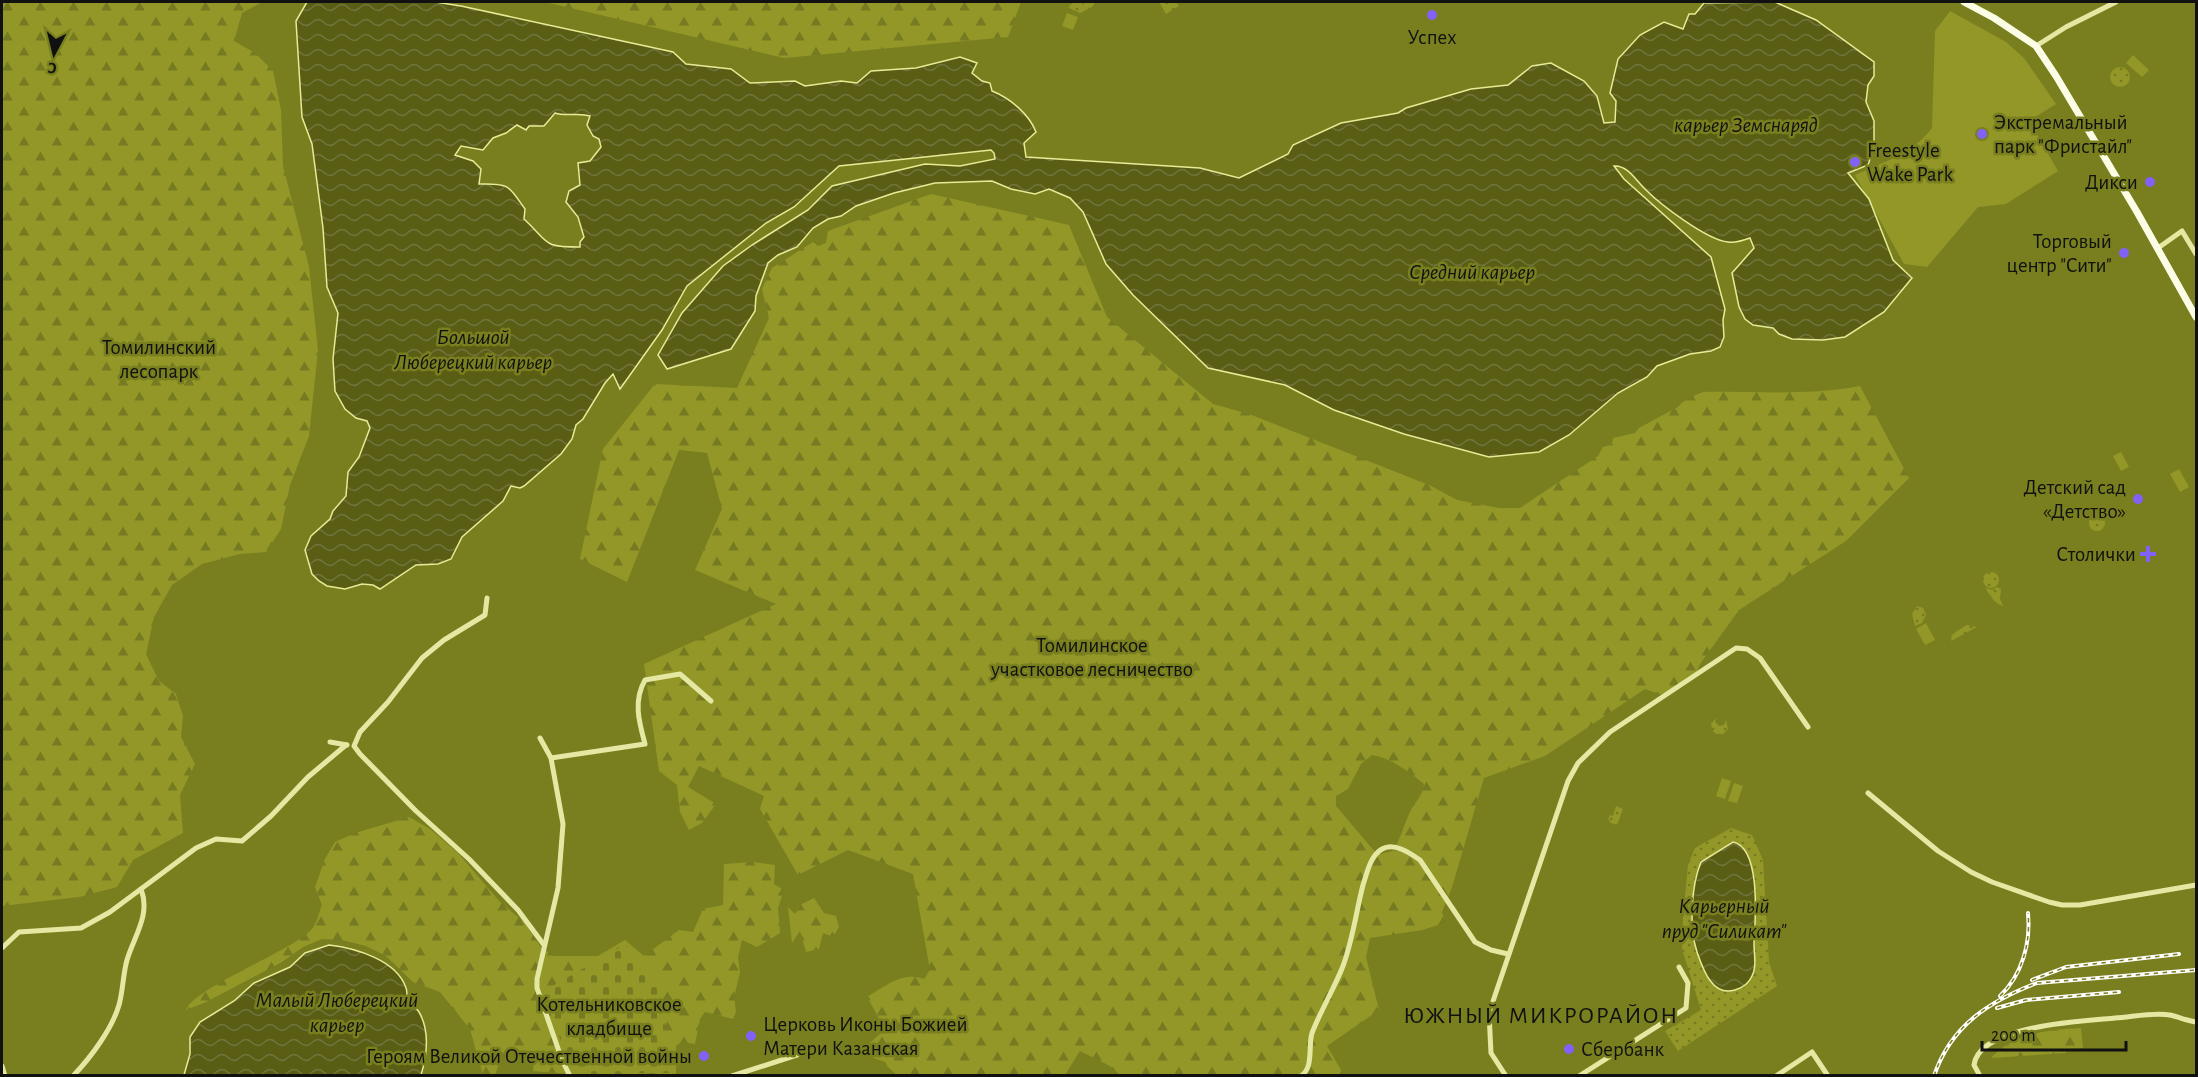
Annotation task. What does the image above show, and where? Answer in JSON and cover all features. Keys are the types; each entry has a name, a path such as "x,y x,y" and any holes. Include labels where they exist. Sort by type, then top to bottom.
{"main road":[{"path":"1964,2 1994,18 2036,46 2158,248 2196,317"}],"street":[{"path":"2036,46 2066,27 2116,2"},
{"path":"2158,248 2182,231 2196,254"},
{"path":"354,746 360,732 388,702 422,658 444,640 485,615 488,598"},
{"path":"1506,1076 1491,1053 1488,1018 1491,1003 1568,781 1578,763 1610,732 1732,650 1741,648 1753,651 1760,658 1808,727"},
{"path":"551,758 645,744 638,699 645,680 680,674 711,701"},
{"path":"540,738 551,758 563,825 558,888 544,945 537,988 570,1076"},
{"path":"330,742 354,746 402,798 476,866 518,910 544,945"},
{"path":"2,948 19,932 81,928 110,912 196,848 216,840 242,841 271,816 308,777 346,745"},
{"path":"1868,793 1956,864 1992,882 2049,902 2062,905 2097,903 2196,885"},
{"path":"1301,1076 1305,1073 1309,1063 1311,1035 1343,967 1353,936 1369,867 1375,855 1383,848 1393,847 1420,860 1475,942 1491,950 1508,954"},
{"path":"74,1075 105,1035 119,1007 127,959 142,924 146,900 141,890"},
{"path":"1579,1076 1686,1008 1688,983 1679,967"},
{"path":"1980,1076 1974,1063 1983,1050 2003,1038 2049,1023 2169,1015 2196,1022"},
{"path":"1776,1076 1812,1052 1828,1076"},
{"path":"732,1076 803,1053"},
{"path":"2,1066 5,1076"}],"green space":[{"name":"Томилинский лесопарк","path":"2,2 262,2 242,13 234,41 255,53 273,71 281,110 283,166 309,267 318,350 309,436 290,485 281,529 266,552 240,554 202,564 172,585 154,617 146,654 159,681 176,694 183,716 181,737 195,764 180,795 183,833 133,860 117,887 79,897 2,906"},
{"path":"545,2 1021,2 1008,37 784,58"},
{"path":"1071,2 1096,2 1092,7 1080,13 1069,8"},
{"path":"1159,2 1176,2 1179,6 1166,14"},
{"name":"Экстремальный парк \"Фристайл\"","path":"1950,11 2006,42 2024,58 2056,104 2029,121 2058,171 2006,204 1978,207 1927,267 1904,264 1855,175 1906,151 1932,128 1935,31"},
{"path":"1067,13 1078,17 1073,30 1062,26"},
{"path":"2133,55 2149,70 2142,77 2126,63"},
{"path":"2120,67 2127,70 2130,77 2127,84 2120,87 2113,84 2110,77 2113,70"},
{"name":"Томилинское участковое лесничество","path":"931,194 1069,225 1107,317 1213,404 1249,414 1429,485 1457,500 1499,508 1520,508 1598,456 1603,447 1612,444 1613,438 1635,433 1639,428 1703,392 1801,392 1860,386 1909,478 1846,541 1739,610 1697,671 1663,695 1645,689 1545,756 1484,778 1452,887 1442,912 1445,923 1422,930 1370,938 1366,957 1379,1010 1327,1046 1344,1075 1120,1075 1110,1066 1080,1051 1065,1075 898,1076 885,1062 859,1053 885,1029 867,997 901,978 924,979 930,970 913,874 848,850 798,875 760,809 764,796 699,766 688,787 716,804 702,823 689,830 680,812 677,785 659,771 644,664 776,604 695,570 722,509 707,453 679,450 627,582 580,559 603,449 655,384 737,388 769,318 762,289 772,268 813,242 818,246 826,243 828,231","holes":["1372,755 1400,766 1424,784 1393,851 1380,854 1375,852 1336,806 1336,796 1348,789 1361,764"]},
{"path":"2121,452 2129,467 2121,471 2113,456"},
{"path":"2179,469 2189,487 2180,492 2170,474"},
{"path":"2097,515 2103,517 2105,523 2103,529 2097,531 2091,529 2089,523 2091,517"},
{"path":"1991,572 1999,580 1991,588 1983,580"},
{"path":"1997,587 2001,589 2000,599 2003,606 1996,603 1986,588 1992,590"},
{"path":"1917,606 1923,608 1926,615 1922,623 1915,626 1912,614"},
{"path":"1926,623 1935,640 1925,645 1916,629"},
{"path":"1967,625 1977,627 1951,641 1952,634"},
{"path":"1716,718 1715,722 1719,726 1724,725 1726,720 1728,729 1723,734 1716,734 1713,731 1711,724"},
{"path":"1722,778 1731,781 1725,799 1716,796"},
{"path":"1734,783 1743,786 1737,803 1728,801"},
{"path":"1616,806 1623,809 1617,825 1608,819 1610,815 1613,816"},
{"path":"409,817 430,829 458,853 500,902 524,922 540,946 553,956 598,956 625,940 644,956 679,930 693,932 703,909 723,905 724,864 753,862 775,865 774,884 784,890 778,908 780,933 757,947 742,940 738,957 740,973 734,997 736,1012 733,1019 705,1012 700,1019 695,1044 681,1042 676,1046 676,1075 578,1075 533,1071 535,1052 511,1053 501,1058 495,1075 481,1075 470,1029 440,992 413,982 386,956 366,946 342,940 322,939 303,947 282,962 186,1010 206,991 284,949 311,930 322,905 315,887 325,859 335,842 355,833"},
{"path":"1731,828 1752,835 1763,860 1769,962 1777,986 1678,1051 1665,1031 1701,1010 1682,949 1688,865 1695,848"},
{"path":"814,898 824,913 836,916 839,927 833,937 823,933 819,949 806,952 800,931 792,943 788,907 795,914 802,904"},
{"name":"Котельниковское кладбище","path":"626,944 661,988 670,1073 579,1074 572,1069 542,992"},
{"path":"2081,1028 2083,1048 2066,1049 2066,1053 1991,1058 2000,1049 2033,1034"}],"water":[{"path":"307,2 435,2 673,52 686,64 731,69 750,83 795,81 805,86 841,81 857,83 871,71 916,68 960,57 977,63 972,73 982,81 990,83 992,91 1012,102 1033,125 1036,132 1024,143 1026,157 1200,168 1239,178 1288,154 1293,145 1341,123 1398,113 1406,108 1471,89 1508,85 1532,66 1551,63 1584,81 1597,96 1604,123 1615,122 1616,101 1610,93 1618,59 1640,35 1664,22 1683,29 1689,14 1695,14 1704,3 1775,2 1816,20 1874,62 1874,76 1868,85 1866,102 1874,121 1874,147 1868,165 1848,173 1869,199 1893,260 1912,278 1884,312 1845,337 1823,340 1792,339 1779,334 1773,328 1753,325 1745,319 1739,307 1732,273 1754,248 1750,238 1731,242 1708,235 1662,204 1624,168 1614,166 1624,179 1711,257 1725,309 1724,337 1720,347 1711,351 1690,354 1657,366 1647,377 1618,393 1569,435 1539,452 1489,457 1404,434 1334,410 1285,385 1208,368 1133,295 1106,264 1083,212 1070,198 1049,189 1035,194 1011,189 992,181 935,183 894,193 856,206 841,216 828,219 813,228 797,247 778,255 768,263 756,296 755,311 731,349 667,369 658,355 682,313 723,266 808,210 832,186 925,164 960,166 995,159 991,150 839,166 794,207 766,223 687,286 662,330 620,389 613,374 583,419 576,425 572,439 561,454 524,486 520,488 511,486 503,501 462,537 451,559 438,564 416,565 380,589 373,585 362,584 345,589 327,586 319,581 312,574 305,550 311,536 330,519 333,511 346,496 348,472 359,457 370,428 367,421 356,418 345,409 335,391 333,359 338,313 327,287 323,228 312,144 302,117 296,21","holes":["555,113 590,116 587,125 593,136 599,139 601,147 590,161 578,163 580,185 569,191 566,202 578,217 584,237 580,242 580,247 558,246 547,242 524,219 525,209 511,190 502,185 479,184 481,169 473,161 455,155 461,146 483,150 493,138 517,125 526,130 529,126 544,126"]},
{"name":"Карьерный пруд \"Силикат\"","path":"1733,842 1742,847 1753,871 1755,964 1752,976 1743,987 1727,991 1714,986 1702,966 1694,942 1692,907 1701,862"},
{"name":"Малый Люберецкий карьер","path":"329,945 351,949 374,957 394,970 401,978 407,998 419,1012 425,1027 426,1051 421,1075 184,1075 190,1054 190,1037 200,1022 234,1001 254,983 290,967 305,953"}],"railway":[{"path":"2000,996 2008,988 2023,958 2028,936 2028,913"},
{"path":"2032,980 2066,967 2179,954"},
{"path":"1934,1076 1951,1042 1974,1017 2003,998 2037,983 2196,970"},
{"path":"1997,1008 2026,1000 2119,992"}],"place":[{"name":"Успех","path":"1432,15"},
{"name":"Экстремальный парк \"Фристайл\"","path":"1982,134"},
{"name":"Freestyle Wake Park","path":"1855,162"},
{"name":"Дикси","path":"2150,182"},
{"name":"Торговый центр \"Сити\"","path":"2124,253"},
{"name":"Детский сад «Детство»","path":"2138,499"},
{"name":"Столички","path":"2148,554"},
{"name":"Церковь Иконы Божией Матери Казанская","path":"751,1036"},
{"name":"Сбербанк","path":"1569,1049"},
{"name":"Героям Великой Отечественной войны","path":"704,1056"}],"district":[{"name":"ЮЖНЫЙ МИКРОРАЙОН","path":"1541,1015"}],"water label":[{"name":"карьер Земснаряд","path":"1746,124"},
{"name":"Средний карьер","path":"1472,271"},
{"name":"Большой Люберецкий карьер","path":"473,348"}]}
